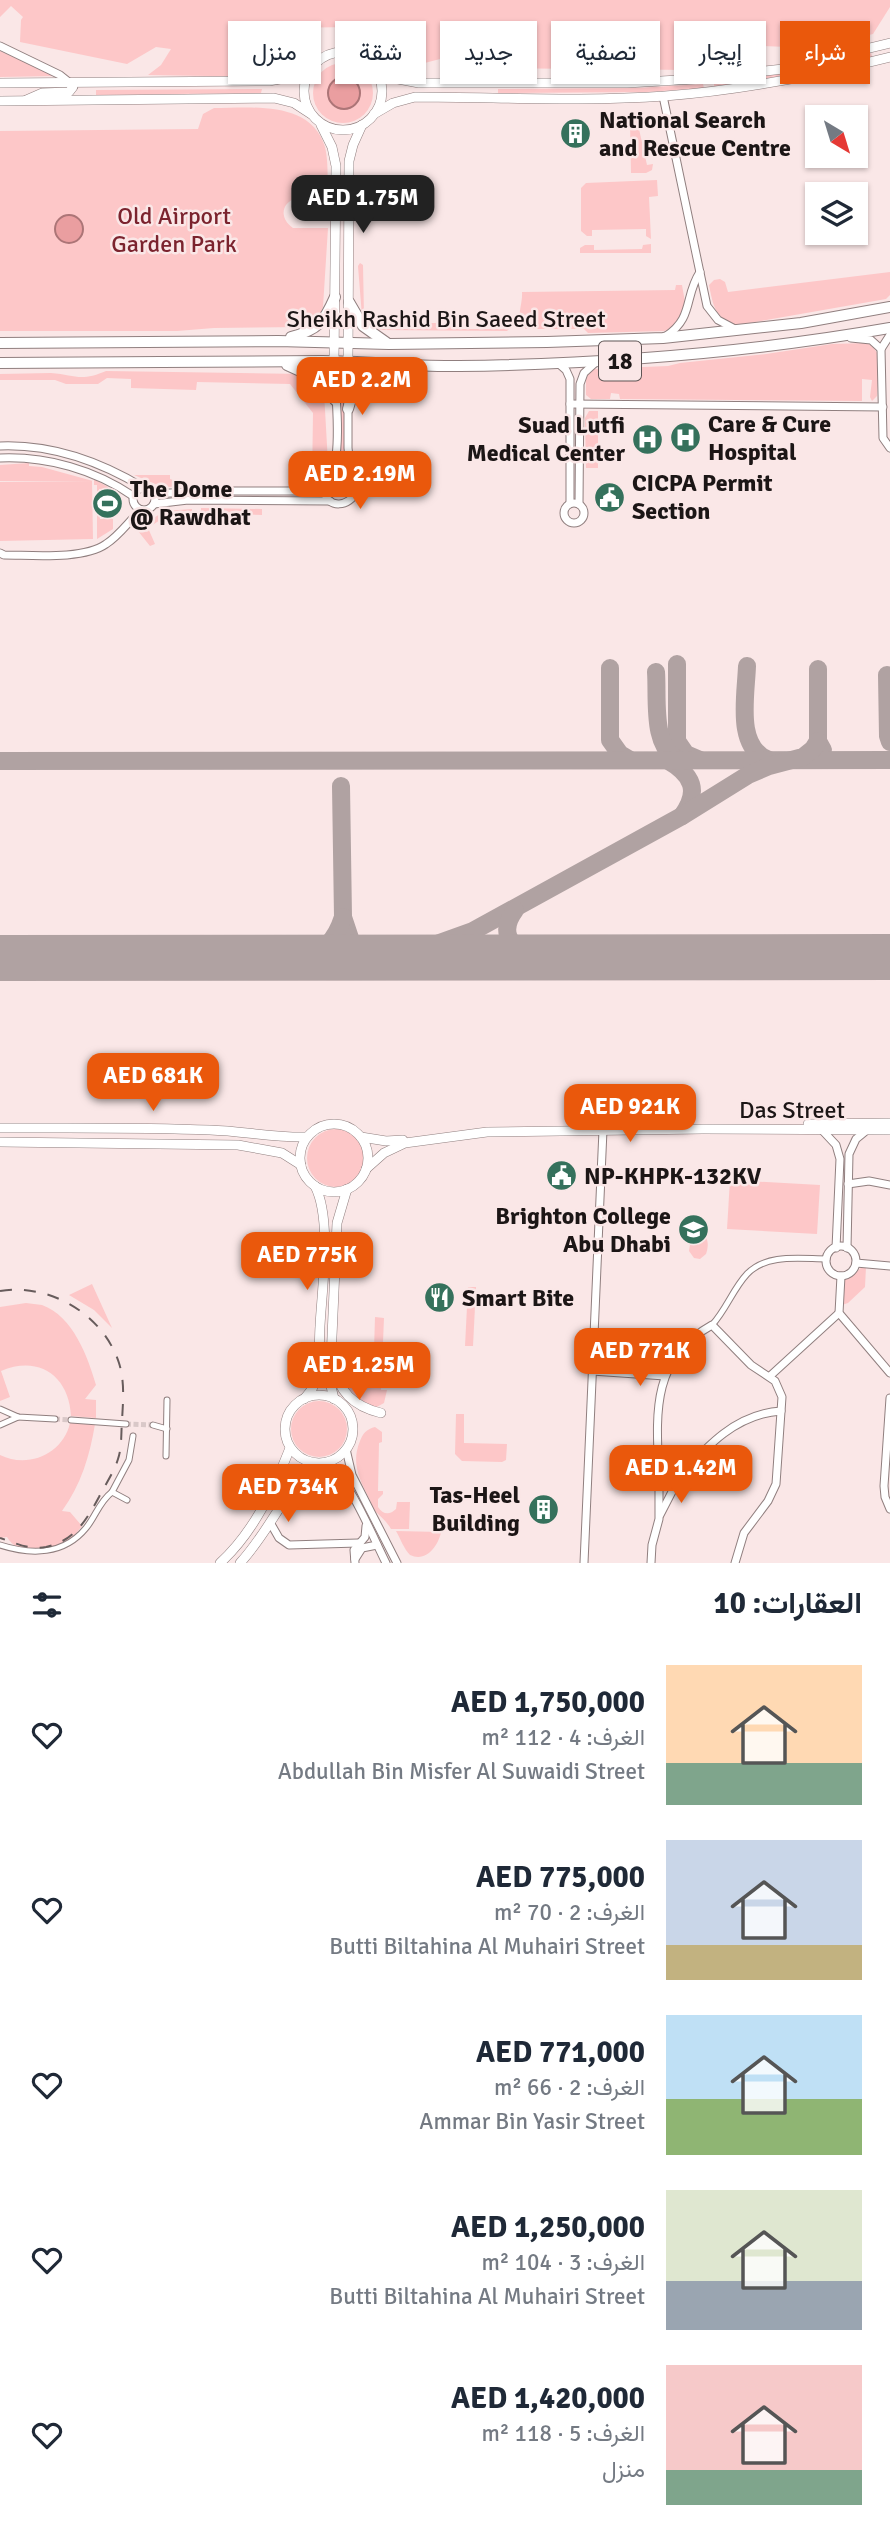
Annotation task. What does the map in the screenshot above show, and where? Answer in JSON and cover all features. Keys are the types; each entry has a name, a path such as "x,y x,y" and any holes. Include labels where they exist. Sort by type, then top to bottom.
{"main road":[{"path":"278,341 314,329 326,317 335,297"},
{"path":"349,302 363,326 389,344"},
{"name":"Sheikh Rashid Bin Saeed Street","path":"0,343 349,341 389,344 663,338 801,323 890,307"},
{"name":"Sheikh Rashid Bin Saeed Street","path":"0,363 334,362 458,366 596,362 697,355 839,337 890,327"},
{"path":"281,362 322,381 335,400"},
{"path":"348,409 365,376 388,365"}],"street":[{"path":"537,83 626,83 783,69 890,43"},
{"path":"0,46 71,83 72,89 69,92 37,94 25,101"},
{"path":"0,101 274,98 293,103 320,123 337,130 350,130 362,125 386,106 407,98 663,96 785,82 890,57"},
{"path":"0,83 228,81"},
{"path":"306,84 304,96 310,114"},
{"path":"374,114 380,102 381,84"},
{"path":"461,84 457,90 463,97"},
{"path":"663,96 709,310 718,320 737,330"},
{"path":"320,123 332,147 336,166 334,362 337,449 324,493 330,501"},
{"path":"1,556 81,553 97,549 113,539 141,510 149,509 154,504 188,500 330,501 339,504 350,501 357,487 351,475 348,456 349,161 362,125"},
{"path":"663,338 685,317 695,279 700,271"},
{"path":"881,349 890,335"},
{"path":"839,337 868,339 881,349 886,363 883,438 890,448"},
{"path":"579,503 570,503 565,507 567,521 580,521 584,516 584,510 579,503 582,377 596,362"},
{"path":"558,363 566,370 570,379 570,503"},
{"path":"570,404 883,407"},
{"path":"0,446 54,451 85,459 117,471 153,494 302,491 340,471 351,475"},
{"path":"0,458 52,463 79,469 111,482 133,499 136,507 141,510"},
{"path":"570,471 580,471"},
{"path":"123,527 138,489 144,488"},
{"path":"153,494 154,504"},
{"name":"Das Street","path":"361,1137 394,1141 464,1129 509,1126 890,1123"},
{"path":"304,1399 319,1395 334,1399 345,1408 352,1421 351,1439 346,1450 337,1458 314,1463 298,1457 290,1448 285,1432 286,1420 291,1410 311,1390 317,1376 323,1215 321,1199 315,1186 304,1175 301,1165 302,1148 307,1137 320,1127 331,1124 348,1127 361,1137 367,1152 366,1169 356,1182 347,1188 331,1191 315,1186"},
{"path":"0,1128 180,1128 290,1138 307,1137"},
{"path":"584,1563 603,1130"},
{"path":"822,1130 844,1159 848,1185 847,1248"},
{"path":"827,1259 836,1248 838,1186 844,1159 853,1144 868,1130"},
{"name":"Das Street","path":"366,1169 384,1153 413,1142 509,1131 890,1130"},
{"path":"0,1142 238,1145 282,1153 301,1165"},
{"path":"838,1186 869,1181 890,1185"},
{"path":"334,1399 330,1382 337,1223 347,1188"},
{"path":"827,1259 831,1272 841,1276 852,1271 856,1263 853,1253 847,1248 836,1248"},
{"path":"659,1518 659,1410 669,1363 688,1341 712,1325 746,1275 764,1263 775,1259 827,1259"},
{"path":"856,1263 890,1266"},
{"path":"841,1276 839,1313 890,1373"},
{"path":"770,1376 839,1313"},
{"path":"712,1325 751,1365 770,1376 779,1387 782,1397 776,1484 768,1501 744,1533 735,1563"},
{"path":"332,1340 336,1371 344,1392 361,1407 381,1413"},
{"path":"593,1360 669,1363"},
{"path":"639,1373 643,1368 640,1362"},
{"path":"592,1371 665,1376"},
{"path":"890,1398 884,1486 890,1509"},
{"path":"166,1456 167,1400"},
{"path":"0,1409 18,1417 55,1419"},
{"path":"651,1563 652,1545 659,1518 678,1479 723,1434 755,1415 781,1411"},
{"path":"0,1425 18,1417"},
{"path":"71,1420 126,1424"},
{"path":"153,1424 167,1429"},
{"path":"0,1545 36,1553 60,1547 85,1529 104,1499 112,1492 130,1460 133,1436"},
{"path":"658,1443 665,1458 678,1468 678,1479"},
{"path":"220,1563 240,1542 256,1519 278,1479 290,1448"},
{"path":"346,1450 352,1475 397,1563"},
{"path":"659,1475 663,1466 685,1464 698,1457"},
{"path":"326,1462 340,1475 386,1563"},
{"path":"240,1563 271,1524 295,1483 314,1463"},
{"path":"659,1475 662,1481 668,1484 678,1479"},
{"path":"112,1492 127,1500"},
{"path":"271,1524 279,1538 289,1545 358,1543"},
{"path":"355,1562 354,1550 365,1537 366,1524"},
{"path":"355,1562 362,1548 377,1545"}],"green space":[{"path":"0,0 890,0 890,7 873,34 870,35 870,21 780,21 780,47 766,46 766,21 674,21 674,70 660,70 660,21 551,21 551,69 537,68 537,21 440,21 440,59 426,63 426,21 335,21 335,27 321,27 321,21 228,21 228,76 148,75 161,65 171,49 156,47 127,64 20,42 23,17 11,6 0,17"},
{"path":"0,51 56,76 0,77"},
{"path":"335,65 335,84 371,84 372,99 364,114 343,123 322,114 313,93 315,84 321,84 321,73"},
{"path":"780,73 780,77 766,80 766,75"},
{"path":"703,84 704,88 647,92 498,93 498,89 637,88"},
{"path":"714,84 738,84 714,88"},
{"path":"262,89 261,93 96,95 96,90"},
{"name":"Old Airport Garden Park","path":"214,108 278,110 307,121 318,132 326,154 328,202 310,203 296,198 287,204 284,216 293,228 328,228 323,307 318,319 302,327 177,331 0,331 0,131 198,129 203,114"},
{"path":"630,121 644,121 645,128 639,129 647,165 653,164 652,170 646,173 631,173"},
{"path":"657,180 658,196 649,197 651,239 646,236 646,229 592,230 592,236 581,231 581,188 586,183"},
{"path":"651,244 651,253 580,253 580,248 585,245 594,245 594,250 642,249 643,245"},
{"path":"360,263 363,265 364,316 367,321 375,323 378,329 425,329 423,323 450,323 454,329 503,329 502,324 509,326 509,329 378,330 367,326 362,316 358,266"},
{"path":"890,272 890,295 886,299 738,325 730,323 716,311 709,285 720,279 725,282 728,292"},
{"path":"676,285 682,285 686,308 680,321 673,328 664,331 588,333 584,329 526,329 520,321 522,292 675,290"},
{"path":"832,344 872,345 879,356 877,396 872,401 872,380 862,379 862,401 620,399 619,394 611,393 610,399 591,399 586,395 586,376 594,369 668,366"},
{"path":"106,371 303,374 312,377 324,392 328,463 312,481 313,413 290,384 197,382 196,390 131,388 131,379 107,378 98,384 66,384 55,380 0,380 0,374 51,373 84,377"},
{"path":"340,378 345,378 345,466 338,465"},
{"path":"589,411 598,411 598,468 586,468 585,418"},
{"path":"29,463 29,466 93,481 0,481 0,465"},
{"path":"134,475 170,475 170,479 184,484 207,486 162,487"},
{"path":"94,479 108,487 99,489 100,519 113,519 113,529 97,539 97,485 94,485"},
{"path":"92,481 93,539 0,541 0,482"},
{"path":"201,508 262,509 262,515 201,513"},
{"path":"192,509 192,513 166,516 148,528 155,544 150,546 134,526 139,520 152,519 165,511"},
{"path":"330,1129 342,1129 357,1137 365,1152 365,1164 357,1179 342,1187 330,1187 315,1179 307,1164 307,1152 315,1137"},
{"path":"730,1180 820,1185 817,1234 727,1229"},
{"path":"699,1233 705,1236 708,1244 706,1254 700,1259 694,1258 689,1251 691,1238"},
{"path":"866,1267 865,1287 848,1303 842,1305 845,1279"},
{"path":"92,1284 112,1328 94,1310 69,1295"},
{"path":"468,1287 476,1287 473,1346 465,1346"},
{"path":"26,1303 53,1310 78,1339 96,1385 85,1399 96,1400 96,1418 71,1416 65,1390 58,1380 50,1372 28,1366 1,1371 10,1397 0,1401 0,1307"},
{"path":"375,1317 384,1318 381,1390 387,1390 384,1403 375,1408 358,1398 345,1383 373,1383"},
{"path":"313,1401 325,1401 335,1405 343,1413 347,1429 343,1445 335,1453 325,1457 313,1457 303,1453 295,1445 291,1435 291,1423 295,1413 303,1405"},
{"path":"456,1414 464,1414 464,1443 507,1444 506,1460 462,1461 455,1454"},
{"path":"70,1423 95,1424 84,1469 62,1511 70,1512 82,1526 66,1542 43,1550 26,1550 12,1543 7,1537 0,1538 0,1455 22,1460 43,1456 60,1443"},
{"path":"375,1427 382,1432 382,1442 379,1443 378,1491 383,1491 383,1494 378,1499 378,1507 382,1512 389,1513 396,1509 397,1502 410,1502 409,1529 391,1529 374,1510 359,1477 357,1449 364,1434"},
{"path":"396,1531 441,1532 431,1551 416,1557 408,1553"}],"shaded area":[{"path":"335,80 335,84 358,84 356,105 344,109 332,105 328,93 332,81"},
{"path":"69,215 79,219 83,229 79,239 69,243 59,239 55,229 59,219"}],"taxiway":[{"path":"677,664 677,741 686,754 700,760"},
{"path":"747,666 747,733 758,754 769,760"},
{"path":"610,668 610,740 620,754 630,760"},
{"path":"818,669 818,741 823,750"},
{"path":"656,672 660,734 670,754 679,760"},
{"path":"887,675 890,742"},
{"path":"341,786 343,917 356,948 382,957 434,945 473,931 682,816 748,775 803,757 818,741"},
{"path":"667,760 683,772 691,784 691,799 682,816"},
{"path":"0,761 890,760"},
{"path":"515,910 508,924 508,936 515,947 527,957"},
{"path":"299,957 327,945 343,917"}],"runway":[{"path":"0,958 890,957"}],"tunnel":[{"path":"55,1419 71,1420"},
{"path":"126,1424 153,1425"}],"railway":[{"path":"0,1291 19,1290 55,1297 88,1317 101,1330 119,1363 123,1392 118,1459 84,1522 72,1535 46,1547 28,1547 0,1538"}],"place":[{"name":"National Search and Rescue Centre","path":"576,134"},
{"name":"Care & Cure Hospital","path":"685,438"},
{"name":"Suad Lutfi Medical Center","path":"648,439"},
{"name":"CICPA Permit Section","path":"609,497"},
{"name":"The Dome @ Rawdhat","path":"107,503"},
{"name":"NP-KHPK-132KV","path":"561,1176"},
{"name":"Brighton College Abu Dhabi","path":"694,1230"},
{"name":"Smart Bite","path":"439,1298"},
{"name":"Tas-Heel Building","path":"543,1509"}]}
